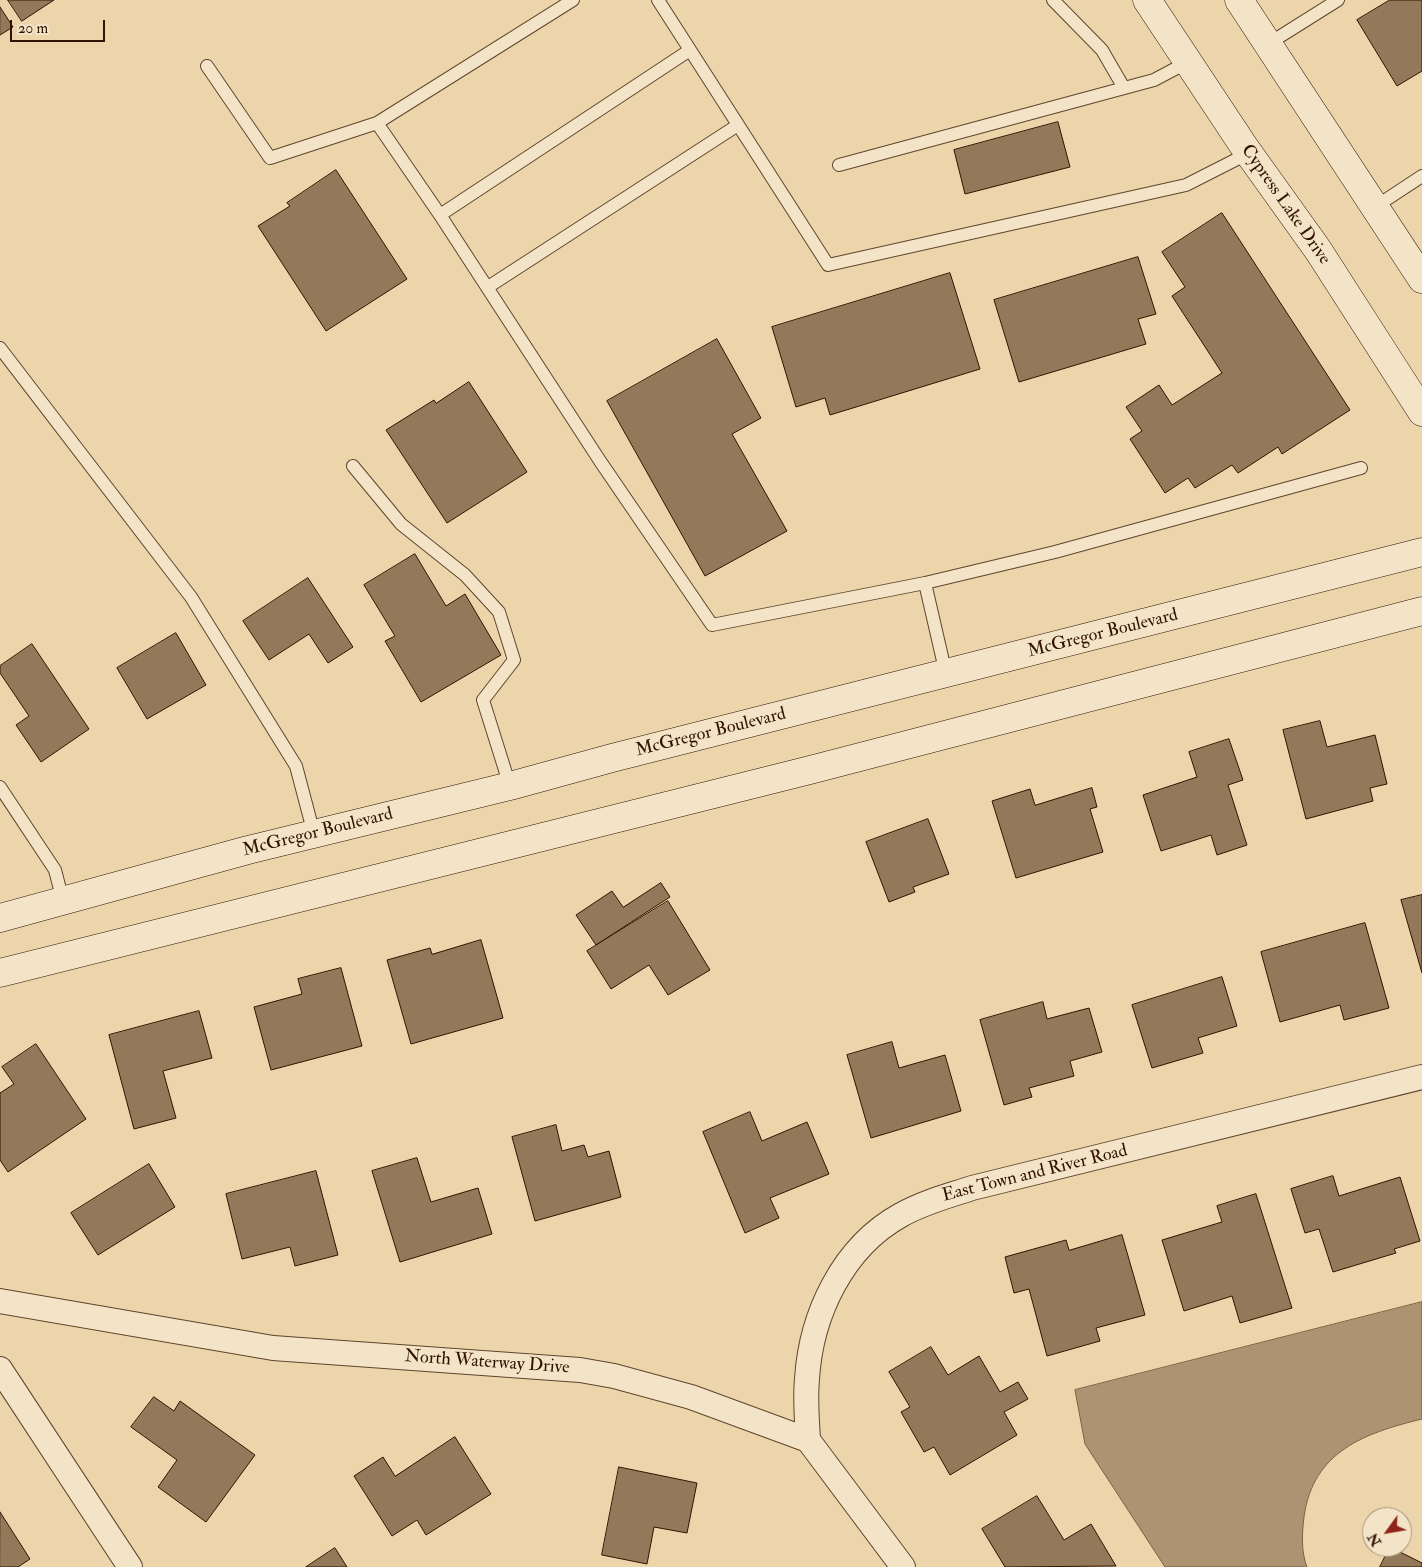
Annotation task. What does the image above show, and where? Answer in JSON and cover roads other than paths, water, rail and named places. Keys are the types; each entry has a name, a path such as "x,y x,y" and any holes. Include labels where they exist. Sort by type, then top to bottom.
{"main road":[{"name":"Cypress Lake Drive","path":"1146,0 1249,154 1318,250 1422,412"},
{"path":"1240,0 1422,279"},
{"name":"McGregor Boulevard","path":"0,918 314,834 510,786 612,758 1422,552"},
{"path":"0,973 810,770 1422,611"}],"street":[{"name":"East Town and River Road","path":"808,1440 807,1379 812,1340 824,1302 844,1267 863,1245 901,1215 935,1199 972,1188 1422,1077"},
{"name":"North Waterway Drive","path":"0,1301 273,1348 580,1370 691,1397 808,1440"},
{"path":"0,1369 130,1567"},
{"path":"808,1440 903,1567"}],"lane":[{"path":"207,66 270,158 377,123 573,0"},
{"path":"658,0 828,265 1186,185 1249,154"},
{"path":"1052,0 1102,50 1124,88"},
{"path":"1268,44 1338,0"},
{"path":"440,215 690,50"},
{"path":"839,165 1154,80 1188,62"},
{"path":"377,123 488,287 600,461 712,625 925,583 1055,552 1361,468"},
{"path":"488,287 738,125"},
{"path":"1375,207 1422,176"},
{"path":"0,348 191,596 296,766 314,834"},
{"path":"353,466 401,524 465,575 499,612 514,660 483,700 510,786"},
{"path":"925,583 946,674"},
{"path":"0,788 55,870 63,901"}]}
